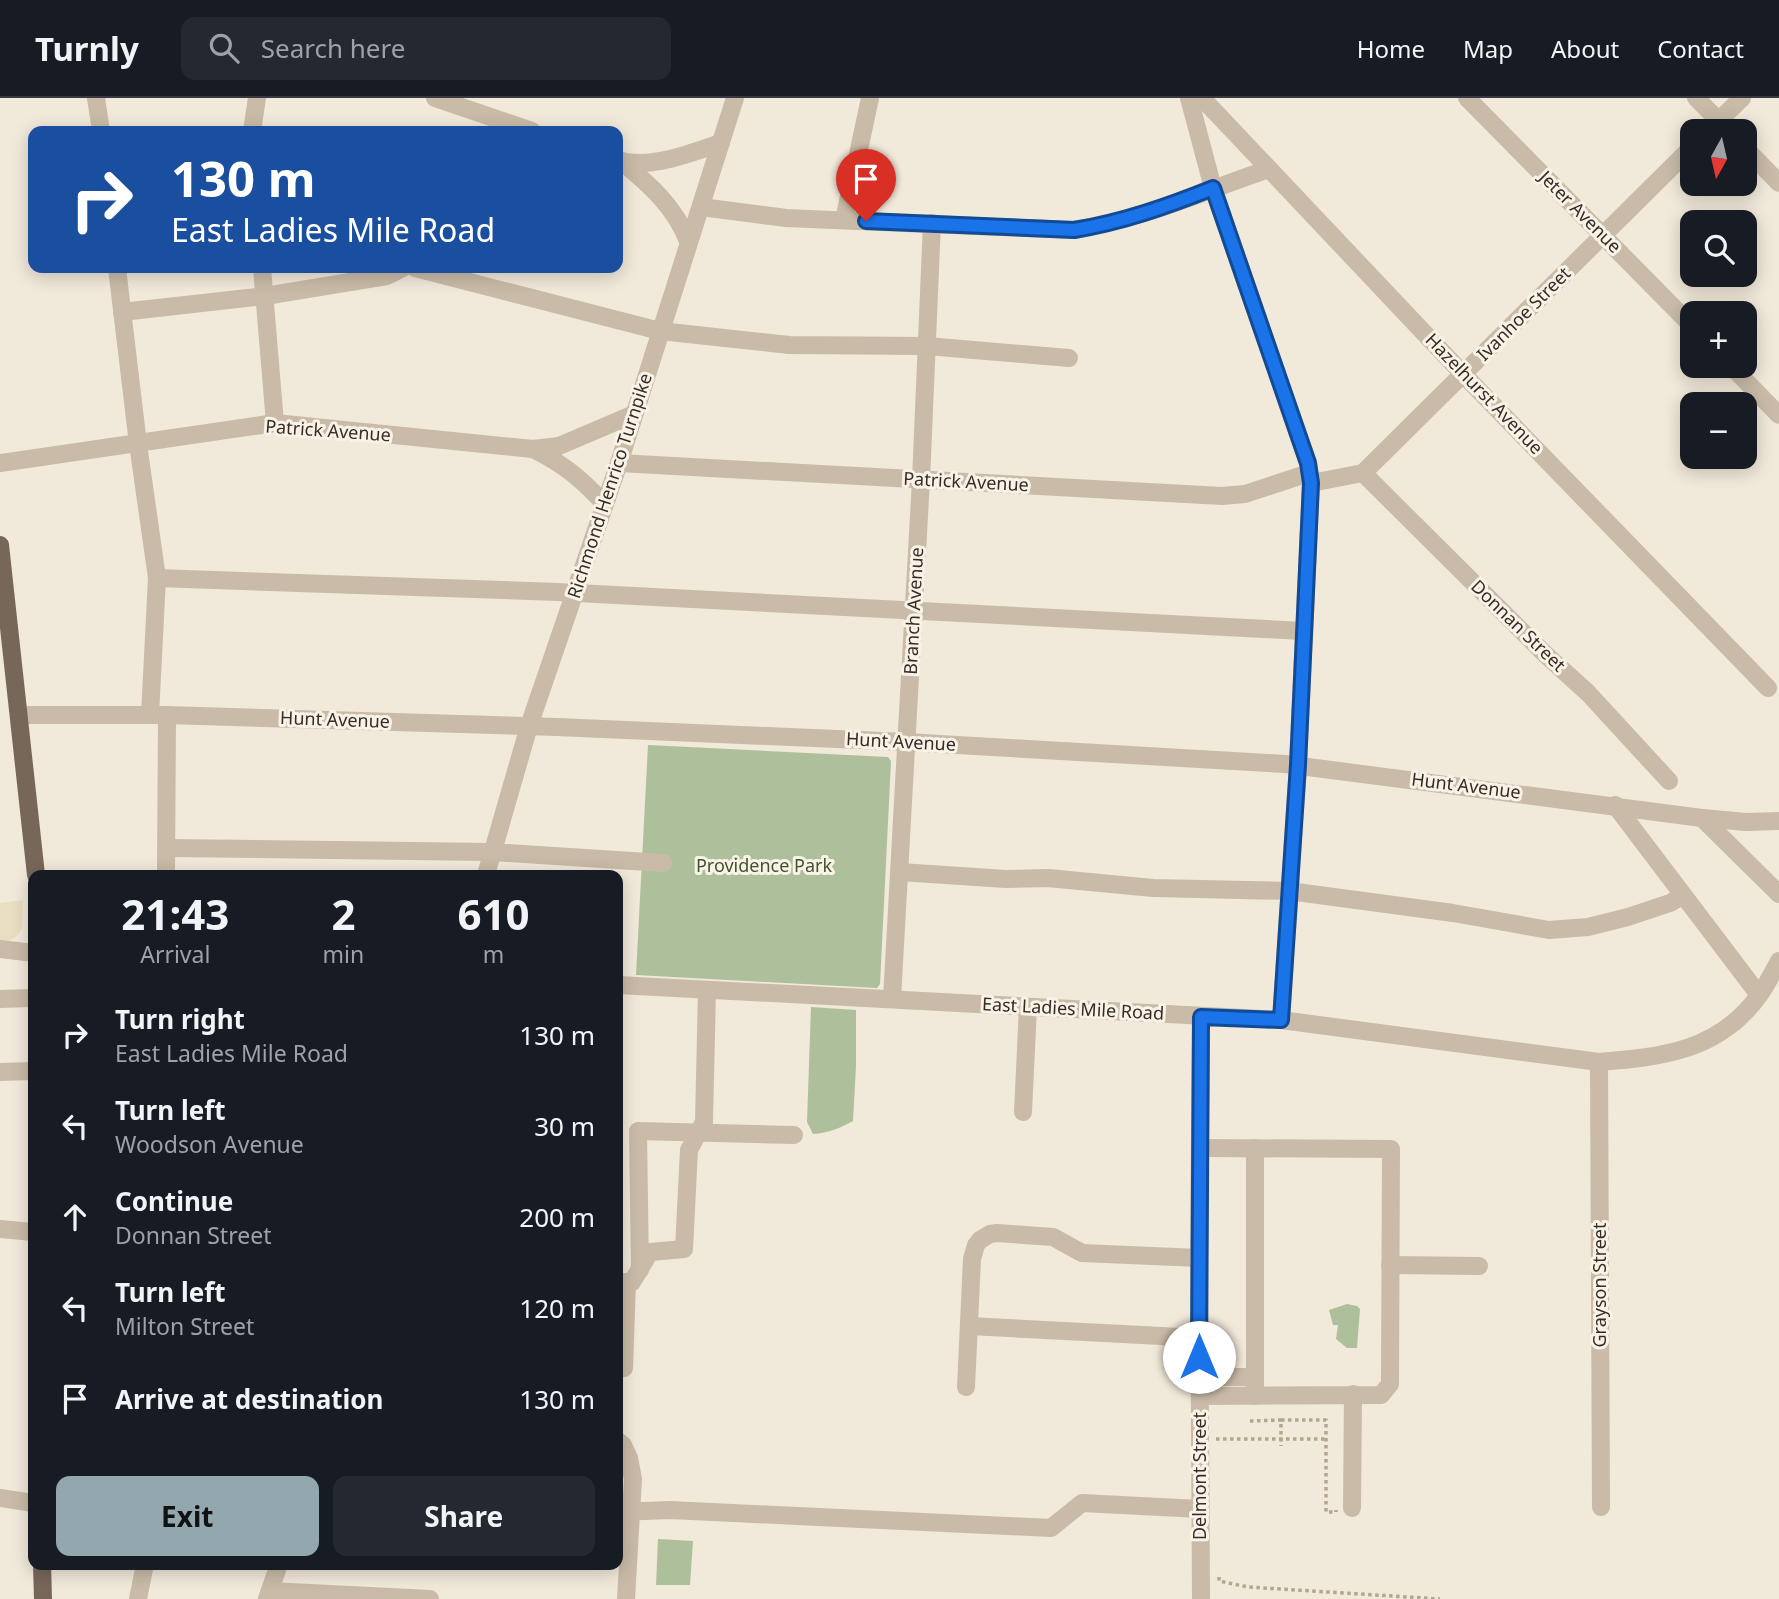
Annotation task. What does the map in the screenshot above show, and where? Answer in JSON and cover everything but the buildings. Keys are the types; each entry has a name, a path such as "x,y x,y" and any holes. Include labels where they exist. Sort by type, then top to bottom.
{"main road":[{"path":"0,545 36,870"},
{"path":"42,1570 43,1599"}],"street":[{"path":"96,98 100,126"},
{"path":"253,126 257,98"},
{"path":"435,98 517,126"},
{"name":"Richmond Henrico Turnpike","path":"487,870 529,726 619,463 735,98"},
{"path":"845,220 870,98"},
{"path":"1189,98 1213,188 1308,463 1310,478 1298,765 1281,1020"},
{"name":"Hazelhurst Avenue","path":"1202,98 1463,374 1769,688"},
{"name":"Jeter Avenue","path":"1466,98 1680,314"},
{"path":"1696,98 1711,119"},
{"path":"1725,119 1742,98"},
{"path":"623,161 658,160 721,143"},
{"name":"Ivanhoe Street","path":"1363,473 1680,159"},
{"path":"1757,160 1779,183"},
{"path":"623,163 649,184 670,208 688,241"},
{"path":"701,206 786,218 1074,230 1106,225 1162,209 1269,169"},
{"name":"Branch Avenue","path":"892,999 921,480 932,223"},
{"path":"118,273 157,578 158,715 168,848 166,870"},
{"path":"263,273 275,423"},
{"path":"122,313 265,296 393,273"},
{"path":"434,273 660,331 789,345 927,346 1069,359"},
{"path":"1743,378 1779,415"},
{"name":"Patrick Avenue","path":"0,463 275,423 533,449 559,446 634,414"},
{"name":"Patrick Avenue","path":"533,449 560,463 582,479 605,504"},
{"name":"Patrick Avenue","path":"619,463 1222,496 1245,494 1310,478"},
{"path":"1310,478 1363,473"},
{"name":"Donnan Street","path":"1363,473 1545,654 1588,693 1669,781"},
{"path":"157,578 575,593 1303,631"},
{"name":"Hunt Avenue","path":"20,715 158,715 529,726 906,742 1298,765 1702,818 1746,822 1779,821"},
{"path":"1615,805 1759,995"},
{"path":"1702,818 1779,894"},
{"path":"168,848 492,852 663,863"},
{"path":"900,872 1006,879 1048,877 1165,888 1289,891 1549,930 1588,927 1628,918 1682,896"},
{"path":"0,949 28,952"},
{"name":"East Ladies Mile Road","path":"623,985 1281,1020 1599,1062 1678,1053 1709,1039 1736,1020 1759,995 1779,961"},
{"path":"628,1278 650,1252 684,1250 689,1150 704,1122 707,990"},
{"path":"0,999 28,998"},
{"path":"1023,1112 1028,1007"},
{"name":"Delmont Street","path":"1200,1599 1201,1017"},
{"name":"Grayson Street","path":"1599,1062 1601,1507"},
{"path":"0,1072 28,1071"},
{"path":"623,1368 638,1131 794,1135"},
{"path":"1200,1148 1391,1149 1390,1384 1381,1395 1200,1396"},
{"path":"1255,1148 1255,1396"},
{"path":"0,1229 28,1232"},
{"path":"966,1387 974,1251 980,1240 990,1234 1053,1237 1082,1253 1199,1258"},
{"path":"1390,1265 1479,1266"},
{"path":"969,1326 1199,1338"},
{"path":"1199,1377 1255,1377"},
{"path":"1344,1508 1353,1394"},
{"path":"623,1445 633,1479 624,1512 626,1599"},
{"path":"0,1499 28,1502"},
{"path":"624,1512 670,1510 1051,1528 1082,1503 1200,1509"},
{"path":"138,1599 144,1570"},
{"path":"277,1570 269,1595 430,1599"}],"path":[{"path":"1250,1420 1326,1420 1326,1512 1336,1512 1344,1508"},
{"path":"1281,1420 1281,1446"},
{"path":"1200,1439 1326,1439"},
{"path":"1219,1581 1248,1587 1440,1599"}],"green space":[{"name":"Providence Park","path":"648,745 888,757 891,761 880,984 877,988 636,975"},
{"path":"811,1007 856,1010 853,1121 834,1130 813,1134 807,1122"},
{"path":"1347,1304 1360,1309 1357,1348 1347,1348 1336,1339 1338,1325 1333,1325 1329,1310"},
{"path":"658,1539 693,1541 690,1585 656,1585"}],"shaded area":[{"path":"23,900 22,928 17,936 7,942 0,942 0,903"}],"route":[{"path":"866,221 1074,230 1106,225 1162,209 1213,188 1308,463 1311,483 1298,765 1281,1020 1201,1017 1199,1357"}]}
